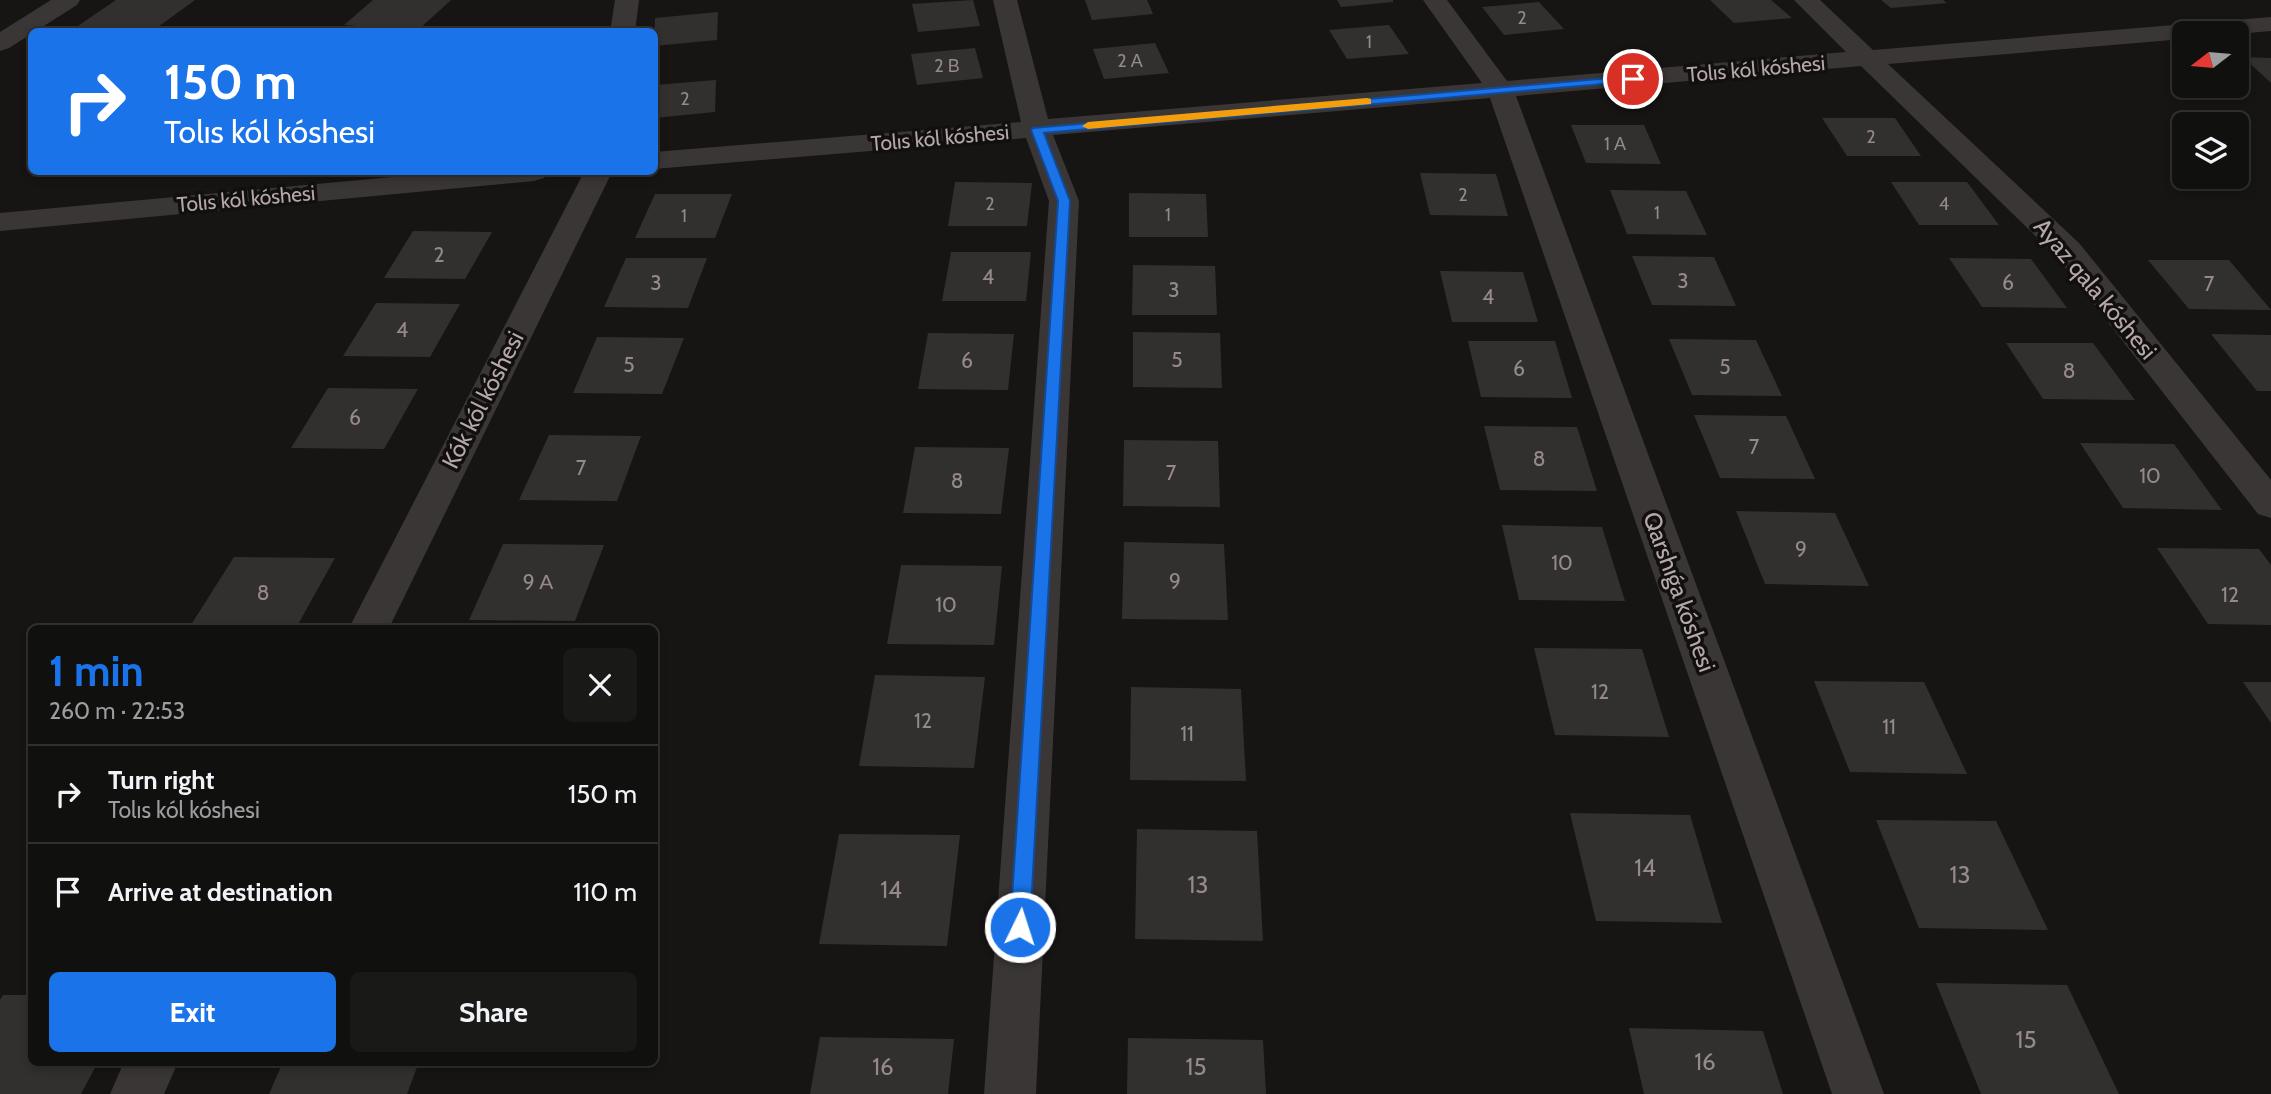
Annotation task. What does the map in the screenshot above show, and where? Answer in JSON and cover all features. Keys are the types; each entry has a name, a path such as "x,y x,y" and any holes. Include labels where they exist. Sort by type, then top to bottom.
{"street":[{"path":"2,41 68,0"},
{"path":"623,28 627,0"},
{"path":"1005,0 1037,130 1064,201 1010,1094"},
{"name":"Qarshıǵa kóshesi","path":"1436,0 1500,90 1858,1094"},
{"name":"Ayaz qala kóshesi","path":"1807,0 2068,250 2271,505"},
{"path":"2258,0 2271,7"},
{"name":"Tolıs kól kóshesi","path":"658,161 1872,60 2271,24"},
{"name":"Tolıs kól kóshesi","path":"0,222 502,175"},
{"name":"Kók kól kóshesi","path":"371,625 596,175"},
{"path":"136,1094 150,1066"}],"building":[{"path":"116,0 195,0 156,28 75,28"},
{"path":"373,0 451,0 420,28 344,25"},
{"path":"973,0 980,26 918,32 912,4"},
{"path":"1085,0 1147,0 1153,14 1092,20"},
{"path":"1337,0 1393,0 1393,2 1341,7"},
{"path":"1710,0 1771,0 1792,18 1734,23"},
{"path":"1881,0 1943,0 1947,3 1891,8"},
{"path":"1539,2 1564,29 1504,35 1482,7"},
{"path":"718,12 717,40 658,46 655,18"},
{"path":"1389,25 1409,54 1347,59 1329,30"},
{"path":"1155,43 1169,73 1104,79 1093,49"},
{"path":"975,48 983,78 917,85 911,54"},
{"path":"2249,57 2271,58 2271,83 2249,63"},
{"path":"716,80 715,112 658,118 658,85"},
{"path":"1822,118 1895,118 1921,156 1847,156"},
{"path":"1571,125 1644,125 1661,164 1586,163"},
{"path":"1420,173 1496,174 1508,216 1430,215"},
{"path":"955,182 1032,183 1027,226 948,226"},
{"path":"1891,182 1967,182 1999,225 1919,225"},
{"path":"1610,190 1686,191 1707,235 1627,234"},
{"path":"1129,193 1206,194 1208,237 1129,237"},
{"path":"655,194 732,194 715,238 635,238"},
{"path":"413,231 492,232 465,279 384,278"},
{"path":"951,252 1031,252 1026,301 942,301"},
{"path":"1632,256 1714,257 1736,306 1652,305"},
{"path":"626,258 707,258 688,308 604,307"},
{"path":"1949,258 2031,259 2067,308 1982,307"},
{"path":"2148,260 2229,260 2271,310 2189,309"},
{"path":"1133,265 1215,266 1217,315 1132,315"},
{"path":"1440,271 1523,272 1538,322 1452,322"},
{"path":"376,303 460,304 430,357 343,356"},
{"path":"1133,332 1220,333 1222,388 1133,387"},
{"path":"928,333 1014,334 1008,390 918,389"},
{"path":"2211,334 2271,335 2271,391 2257,391"},
{"path":"597,337 684,338 662,394 573,393"},
{"path":"1669,339 1756,340 1782,396 1692,395"},
{"path":"1468,341 1555,341 1572,398 1481,397"},
{"path":"2006,343 2093,343 2135,400 2043,399"},
{"path":"328,388 418,389 384,449 291,448"},
{"path":"1694,415 1786,416 1815,479 1720,478"},
{"path":"1484,426 1577,427 1597,491 1500,490"},
{"path":"549,435 641,436 617,501 519,500"},
{"path":"1124,440 1218,441 1220,507 1123,506"},
{"path":"2080,443 2174,444 2222,510 2123,508"},
{"path":"915,447 1009,448 1001,514 903,513"},
{"path":"1736,511 1835,513 1869,586 1765,584"},
{"path":"1502,525 1602,527 1625,601 1519,600"},
{"path":"1124,542 1224,544 1228,620 1122,619"},
{"path":"503,544 604,545 575,621 469,620"},
{"path":"2157,548 2259,549 2271,565 2271,625 2208,624"},
{"path":"234,557 335,558 298,625 191,625"},
{"path":"901,565 1002,566 994,645 887,644"},
{"path":"1534,648 1642,649 1669,737 1555,735"},
{"path":"875,675 985,677 974,768 859,766"},
{"path":"1814,681 1924,682 1967,774 1850,772"},
{"path":"2243,682 2271,682 2271,723"},
{"path":"1131,687 1241,689 1246,781 1130,780"},
{"path":"1570,813 1690,815 1722,923 1596,921"},
{"path":"1876,820 1996,821 2048,930 1919,928"},
{"path":"1137,829 1257,831 1263,941 1135,939"},
{"path":"839,834 960,835 947,946 819,944"},
{"path":"1936,983 2067,985 2119,1094 1981,1094"},
{"path":"3,995 28,995 28,1066 96,1066 81,1094 0,1094 0,1000"},
{"path":"1629,1028 1763,1031 1783,1094 1644,1094"},
{"path":"820,1037 954,1039 948,1094 810,1094"},
{"path":"1128,1038 1263,1040 1266,1094 1127,1094"},
{"path":"281,1066 418,1066 407,1094 269,1094"}],"slow traffic":[{"path":"1088,126 1367,101"}],"route":[{"path":"1020,927 1064,201 1037,130 1633,79"}]}
